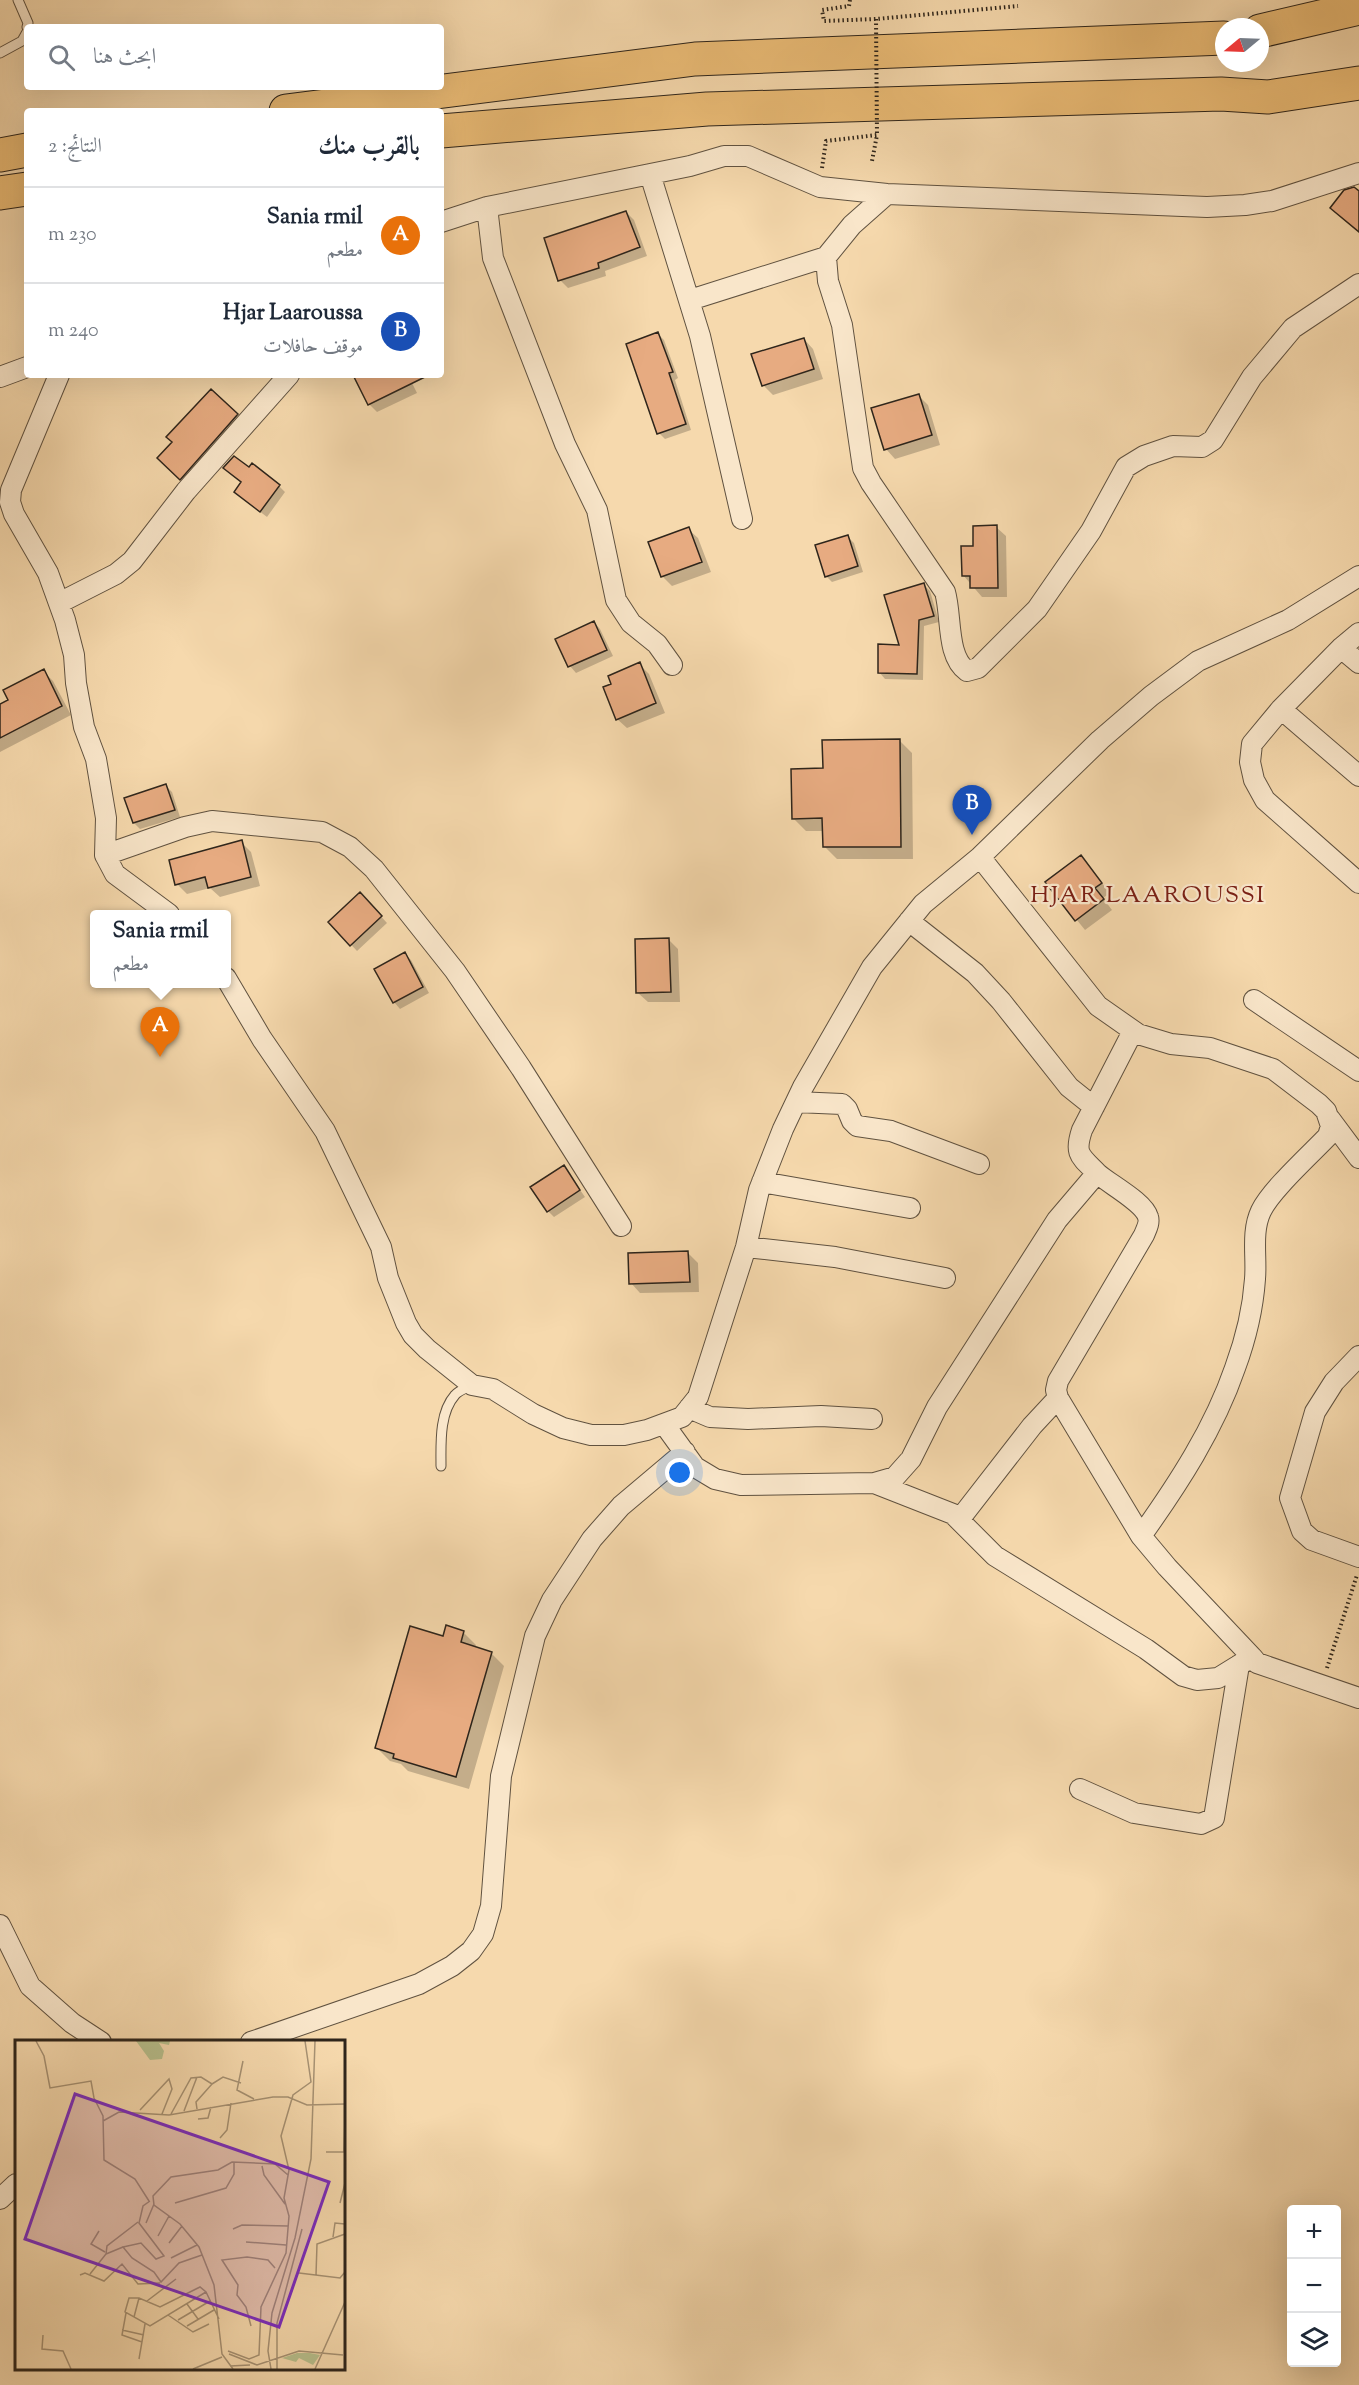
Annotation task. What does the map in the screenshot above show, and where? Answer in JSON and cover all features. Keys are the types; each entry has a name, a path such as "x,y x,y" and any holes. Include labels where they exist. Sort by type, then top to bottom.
{"highway":[{"path":"1269,31 1359,8"},
{"path":"1269,32 1359,23"},
{"path":"310,108 695,59 1215,38"},
{"path":"1221,94 1359,66"},
{"path":"444,131 707,109 1221,94 1268,97 1359,83"},
{"path":"0,155 24,151"},
{"path":"0,192 24,189"}],"street":[{"path":"444,221 487,207 650,174 724,156 748,156 820,187 887,194 1226,206 1272,201 1359,173"},
{"path":"650,174 700,336 742,519"},
{"path":"690,300 826,257 852,225 887,194"},
{"path":"487,207 493,258 565,444 597,510 616,600 631,623 657,644 672,665"},
{"path":"826,257 828,281 842,325 863,468 945,592 950,608 953,648 959,665 967,671 978,668 1037,609 1091,531 1126,467 1143,456 1173,446 1202,447 1213,440 1252,377 1293,328 1359,284"},
{"path":"0,377 24,368"},
{"path":"58,378 11,490 10,502 14,514 48,573 74,655 76,683 84,727 96,759 106,818 105,855 115,874 162,910"},
{"path":"59,603 116,574 132,561 186,491 286,378"},
{"path":"231,986 262,1039 325,1131 334,1148 381,1247 391,1286 412,1335 472,1385 493,1389 533,1414 563,1428 591,1435 624,1435 664,1424 682,1417 698,1397 746,1246 762,1182 796,1102 872,967 909,921 923,904 980,857 1100,740 1151,696 1198,661 1288,620 1359,576"},
{"path":"1357,877 1265,801 1254,780 1250,762 1252,744 1281,709 1341,648 1359,633"},
{"path":"1341,648 1359,663"},
{"path":"1281,709 1359,776"},
{"path":"105,855 185,827 212,821 322,832 350,847 375,869 455,971 521,1068 621,1226"},
{"path":"980,857 1098,1006 1133,1030 1171,1044 1210,1048 1273,1069 1319,1104 1359,1158"},
{"path":"909,921 975,973 1001,1001 1069,1086 1095,1107"},
{"path":"1254,1000 1359,1071"},
{"path":"1133,1030 1082,1130 1077,1148 1081,1157 1097,1173 1142,1207 1148,1217 1148,1226 1058,1381 1056,1389 1058,1398 1141,1536 1246,1661"},
{"path":"796,1102 843,1104 852,1122 857,1126 891,1131 979,1164"},
{"path":"1141,1536 1182,1477 1235,1370 1244,1340 1255,1280 1256,1235 1261,1211 1328,1136 1331,1126 1330,1119"},
{"path":"664,1424 695,1467 715,1479 741,1485 874,1483 895,1478 903,1470 937,1407 1057,1220 1097,1173"},
{"path":"762,1182 910,1208"},
{"path":"746,1246 835,1257 945,1278"},
{"path":"1359,1356 1334,1382 1315,1412 1290,1498 1302,1531 1312,1540 1359,1557"},
{"path":"959,1520 1032,1426 1058,1398"},
{"path":"689,1408 710,1417 821,1416 872,1419"},
{"path":"257,2040 419,1984 452,1966 471,1951 483,1934 491,1906 501,1776 535,1636 552,1600 592,1539 621,1506 685,1452"},
{"path":"874,1483 953,1514 995,1556 1146,1649 1183,1676 1197,1680 1218,1678 1246,1661 1257,1662 1359,1698"},
{"path":"1080,1790 1134,1813 1201,1824 1214,1818 1246,1661"},
{"path":"0,1925 30,1986 72,2023 98,2040"},
{"path":"0,2199 15,2185"}],"lane":[{"path":"18,0 28,24"},
{"path":"0,53 22,41 24,37"},
{"path":"441,1466 441,1433 449,1406 456,1394 472,1385"}],"path":[{"path":"850,0 849,6 822,10 824,21 876,19 1018,6"},
{"path":"872,161 877,135 876,19"},
{"path":"820,187 826,141 877,135"},
{"path":"1321,1686 1359,1568"}],"building":[{"path":"1354,187 1359,191 1359,232 1330,208 1344,190"},
{"path":"626,211 640,247 598,263 599,268 558,281 544,238"},
{"path":"658,332 673,372 669,373 686,424 657,434 626,344"},
{"path":"804,338 814,369 762,386 751,354"},
{"path":"354,378 423,378 368,405"},
{"path":"211,389 238,414 180,480 157,458 172,442 166,437"},
{"path":"919,394 932,435 884,450 871,408"},
{"path":"234,456 249,467 252,463 280,485 260,512 234,492 241,482 223,468"},
{"path":"997,525 998,588 970,588 970,576 962,576 961,546 973,546 973,526"},
{"path":"689,527 702,562 661,577 648,542"},
{"path":"848,535 858,566 825,577 815,545"},
{"path":"924,583 934,616 919,620 917,674 878,673 878,644 899,645 884,595"},
{"path":"594,621 607,650 568,667 555,639"},
{"path":"640,662 656,703 616,720 603,687 611,684 608,676"},
{"path":"44,669 62,706 0,738 0,704 8,700 3,690"},
{"path":"900,739 901,847 823,847 822,818 792,819 791,769 823,768 822,740"},
{"path":"166,784 175,810 133,823 124,798"},
{"path":"242,840 251,877 208,888 205,877 175,885 169,860"},
{"path":"1081,855 1102,883 1095,888 1104,899 1075,921 1045,882"},
{"path":"360,892 382,916 350,946 328,922"},
{"path":"669,938 671,992 636,993 635,939"},
{"path":"405,952 423,987 393,1003 374,969"},
{"path":"564,1165 580,1190 547,1212 530,1187"},
{"path":"688,1251 690,1282 629,1284 628,1253"},
{"path":"446,1625 464,1631 461,1642 492,1652 456,1777 393,1758 394,1754 375,1748 410,1626 443,1636"}],"place":[{"name":"Hjar Laaroussa","path":"972,835"},
{"name":"Sania rmil","path":"160,1057"}],"district":[{"name":"HJAR LAAROUSSI","path":"1148,896"}]}
